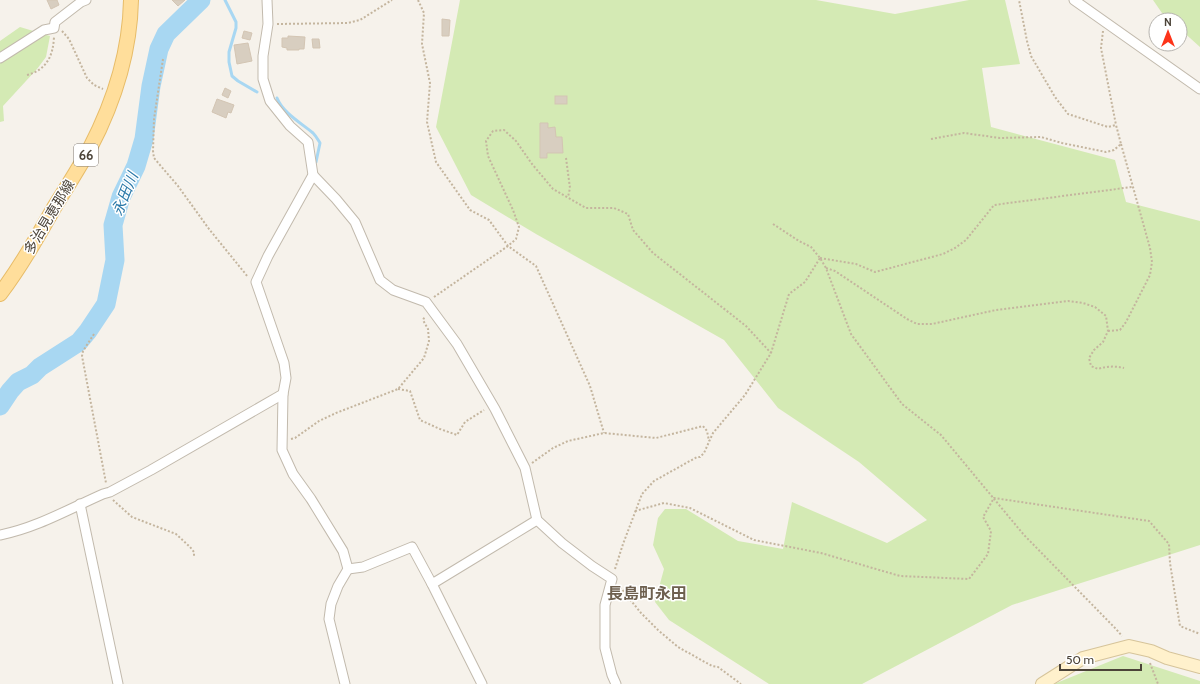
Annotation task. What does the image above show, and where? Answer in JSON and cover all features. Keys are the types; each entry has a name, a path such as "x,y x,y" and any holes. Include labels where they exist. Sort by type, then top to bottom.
{"main road":[{"name":"多治見恵那線","path":"0,294 28,252 89,150 103,121 114,94 126,53 131,13 131,0"}],"street":[{"path":"0,58 44,30 54,28 55,22 81,2 86,0"},
{"path":"267,0 268,24 263,56 263,79 270,100 290,126 308,142 313,175 355,222 380,280 393,290 428,304 457,344 492,404 525,468 537,520 562,543 612,579 606,605 606,648 612,675 616,684"},
{"path":"1074,0 1200,89"},
{"path":"313,175 268,256 256,282 284,363 286,378 283,394 282,450 293,474 343,551 348,569 338,586 331,604 328,619 345,684"},
{"path":"0,535 18,532 39,524 108,492 151,470 283,394"},
{"path":"80,504 118,684"},
{"path":"432,584 537,520"},
{"path":"348,569 363,567 412,547 482,684"},
{"path":"1042,684 1083,658 1129,646 1152,651 1167,658 1200,667"}],"path":[{"path":"268,24 354,22 360,20 392,0"},
{"path":"418,0 424,13 422,44 430,83 427,122 436,162 470,210 489,220 508,246 536,266 590,386 604,433"},
{"path":"1019,0 1031,56 1054,98 1068,114 1108,127 1116,125"},
{"path":"1106,22 1102,33 1101,48 1116,125 1150,248 1152,262 1150,275 1126,322 1120,330 1108,331"},
{"path":"27,76 36,73 45,66 49,59 54,40 54,28 63,32 69,39 88,78 94,85 114,94"},
{"path":"163,59 154,119 154,158 246,275 256,282"},
{"path":"282,440 295,438 319,421 398,389 424,358 429,341 428,329 423,320 428,304 516,239 519,226 488,156 486,141 493,131 504,130 516,141 532,164 553,188 586,208 614,208 628,214 633,230 653,253 746,326 771,353"},
{"path":"931,140 964,133 1000,138 1041,137 1106,152 1114,150 1121,144"},
{"path":"566,158 570,188 568,197"},
{"path":"820,258 856,264 875,272 943,254 955,248 966,240 994,205 1132,187"},
{"path":"773,224 811,247 820,258 826,268 851,334 902,404 941,436 1024,535 1116,628 1129,646"},
{"path":"741,684 718,667 712,666 678,648 645,617 624,590 612,579 623,544 642,494 654,481 697,458 700,458 704,454 713,433 746,394 771,353 789,294 805,282 820,258"},
{"path":"826,268 835,271 918,324 932,324 996,310 1068,301 1084,303 1095,307 1106,316 1108,331 1103,342 1094,350 1089,358 1091,366 1098,369 1117,366 1124,368"},
{"path":"94,334 83,351 82,356 108,492 115,502 132,517 179,536 190,546 194,552 194,556"},
{"path":"398,389 410,391 420,420 457,435 465,422 492,404"},
{"path":"525,468 553,448 568,441 604,433 656,438 703,426 707,431 709,442"},
{"path":"635,511 664,502 690,508 754,540 821,553 900,576 969,579 988,554 990,531 983,517 994,498"},
{"path":"994,498 1149,521 1169,544 1170,562 1180,626 1200,634"},
{"path":"1144,660 1151,663 1158,684"}],"green space":[{"path":"460,0 816,0 895,14 969,0 1005,0 1020,64 982,68 991,127 1115,160 1126,202 1200,221 1200,545 1012,605 862,684 769,684 669,620 655,602 664,569 653,545 658,518 665,509 686,509 738,541 783,549 792,502 887,543 927,520 859,462 778,408 724,340 536,234 471,195 436,127"},
{"path":"1153,0 1200,0 1200,47 1188,36 1188,12 1161,12"},
{"path":"20,27 50,36 46,57 3,106 4,121 0,122 0,41"},
{"path":"1123,656 1200,681 1200,684 1054,684"}],"building":[{"path":"47,0 57,0 59,5 51,9"},
{"path":"172,0 185,0 178,6"},
{"path":"442,19 450,20 449,36 442,36"},
{"path":"244,31 252,33 250,40 242,38"},
{"path":"288,36 305,37 304,49 287,50 287,48 282,47 282,38 288,38"},
{"path":"312,39 319,39 320,48 313,48"},
{"path":"248,43 252,61 237,64 234,45"},
{"path":"225,88 231,91 228,98 222,95"},
{"path":"555,96 567,96 567,104 555,104"},
{"path":"217,99 234,105 231,113 228,112 226,118 212,112"},
{"path":"540,123 548,123 548,128 555,127 556,137 562,137 563,153 547,153 547,158 540,158"}],"waterway":[{"name":"永田川","path":"0,406 18,382 32,375 40,367 79,342 106,304 115,260 113,225 121,197 136,166 144,139 151,86 159,49 166,34 201,0"},
{"path":"225,0 236,22 236,28 229,52 229,62 232,76 257,92"},
{"path":"277,98 283,108 313,133 320,143 316,162"}],"district":[{"name":"長島町永田","path":"647,593"}]}
